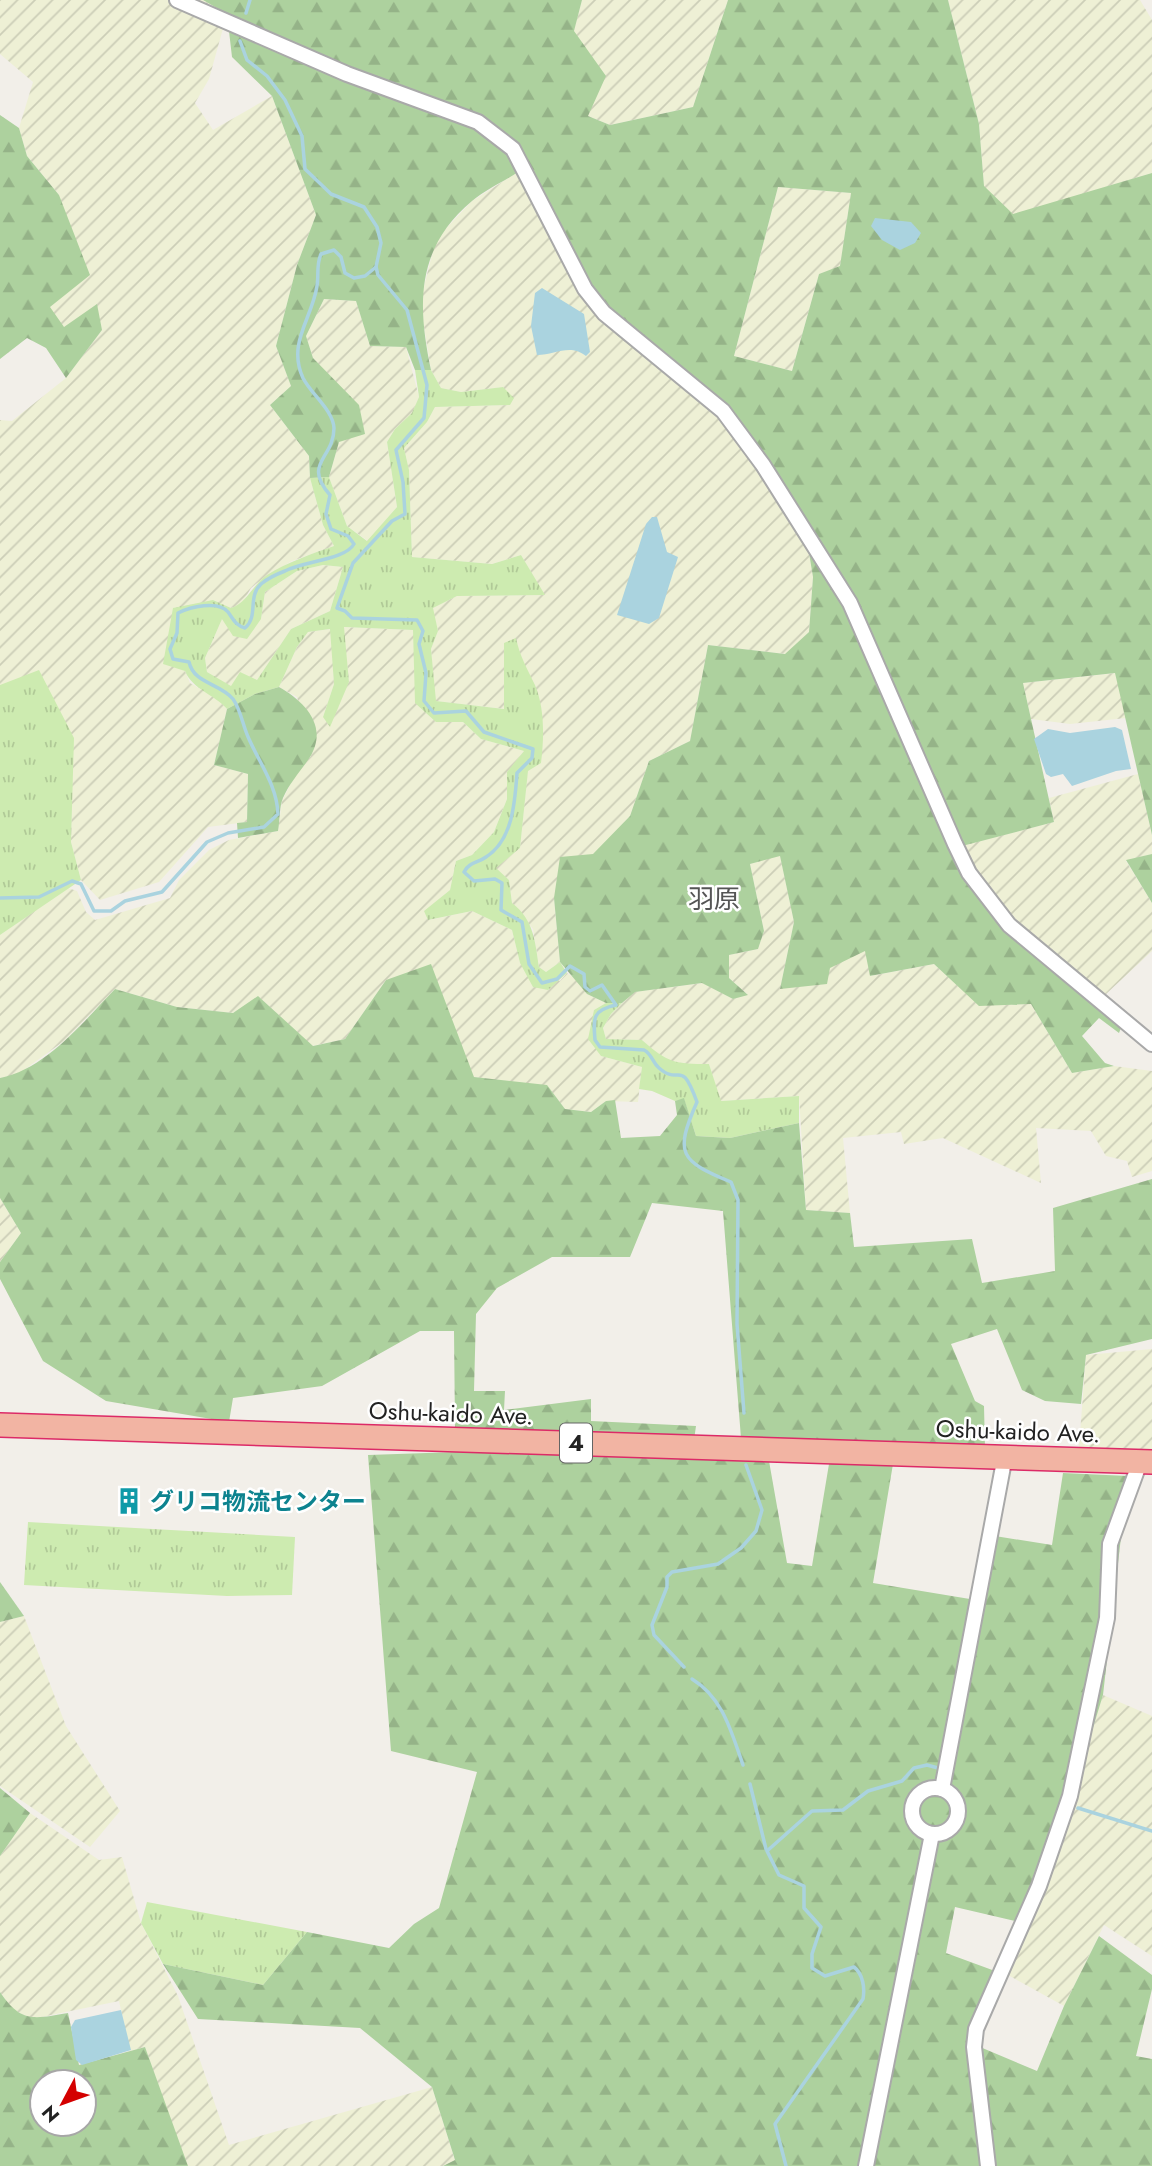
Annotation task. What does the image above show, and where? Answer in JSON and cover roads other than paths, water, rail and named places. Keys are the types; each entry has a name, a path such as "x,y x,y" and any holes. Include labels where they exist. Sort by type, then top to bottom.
{"highway":[{"name":"Oshu-kaido Ave.","path":"0,1425 1146,1462"}],"street":[{"path":"177,0 347,74 478,121 513,149 585,289 604,313 723,411 770,476 850,603 969,873 1009,925 1152,1044"},
{"path":"942,1789 1005,1457"},
{"path":"988,2166 974,2047 976,2029 1039,1886 1070,1796 1107,1618 1110,1545 1146,1462"},
{"path":"927,1789 942,1789 954,1798 958,1813 952,1828 932,1834 917,1826 912,1805 927,1789"},
{"path":"866,2166 932,1834"}],"water":[{"path":"875,218 911,222 921,233 915,243 900,250 882,240 871,226"},
{"path":"542,288 584,314 590,352 586,356 574,350 537,355 531,326 535,293"},
{"path":"652,517 657,517 667,552 678,557 659,618 649,624 617,615 646,524"},
{"path":"1115,727 1122,730 1131,769 1116,771 1072,786 1063,774 1051,777 1046,774 1034,739 1048,729 1070,733"},
{"path":"121,2010 131,2050 82,2065 76,2060 71,2027 75,2020"}],"waterway":[{"path":"246,13 250,0"},
{"path":"240,41 247,60 267,76 285,100 302,136 305,169 331,194 364,207 377,227 381,243 376,267 378,275 407,310 427,385 424,418 396,450 403,482 405,514 392,521 353,563 337,608 352,618 417,620 423,631 419,644 426,673 424,701 434,713 466,711 484,732 533,749 532,758 517,773 511,819 502,841 495,850 468,866 464,872 474,881 495,879 502,883 501,910 522,922 529,964 542,983 557,979 570,966 584,974 585,987 590,991 602,985 616,1005 603,1009 596,1016 595,1040 600,1047 644,1050 666,1073 680,1075 687,1080 697,1102 685,1133 686,1154 701,1168 731,1182 738,1200 737,1324 744,1413"},
{"path":"0,898 39,897 72,881 81,884 94,911 111,911 125,901 162,892 207,842 228,833 264,827 278,814 271,785 233,699 196,675 189,662 173,659 170,649 177,633 178,613 196,607 218,606 245,628 251,618 257,589 263,582 293,568 342,554 354,544 348,536 331,529 326,514 330,495 322,484 319,468 333,438 333,421 303,378 298,353 302,331 318,282 321,254 334,250 341,257 345,273 354,278 365,276 376,267"},
{"path":"684,1667 654,1635 652,1625 667,1587 667,1577 672,1572 718,1564 741,1548 756,1531 762,1510 746,1465"},
{"path":"692,1679 703,1687 725,1716 743,1765"},
{"path":"786,2166 775,2124 863,1999 864,1990 861,1977 854,1967 825,1976 812,1968 812,1954 821,1927 804,1908 804,1886 779,1875 767,1851 812,1811 843,1810 868,1791 902,1781 914,1768 927,1765 938,1768"},
{"path":"750,1784 766,1849"},
{"path":"1078,1808 1152,1831"}],"place":[{"name":"グリコ物流センター","path":"129,1501"}],"district":[{"name":"羽原","path":"714,899"}]}
